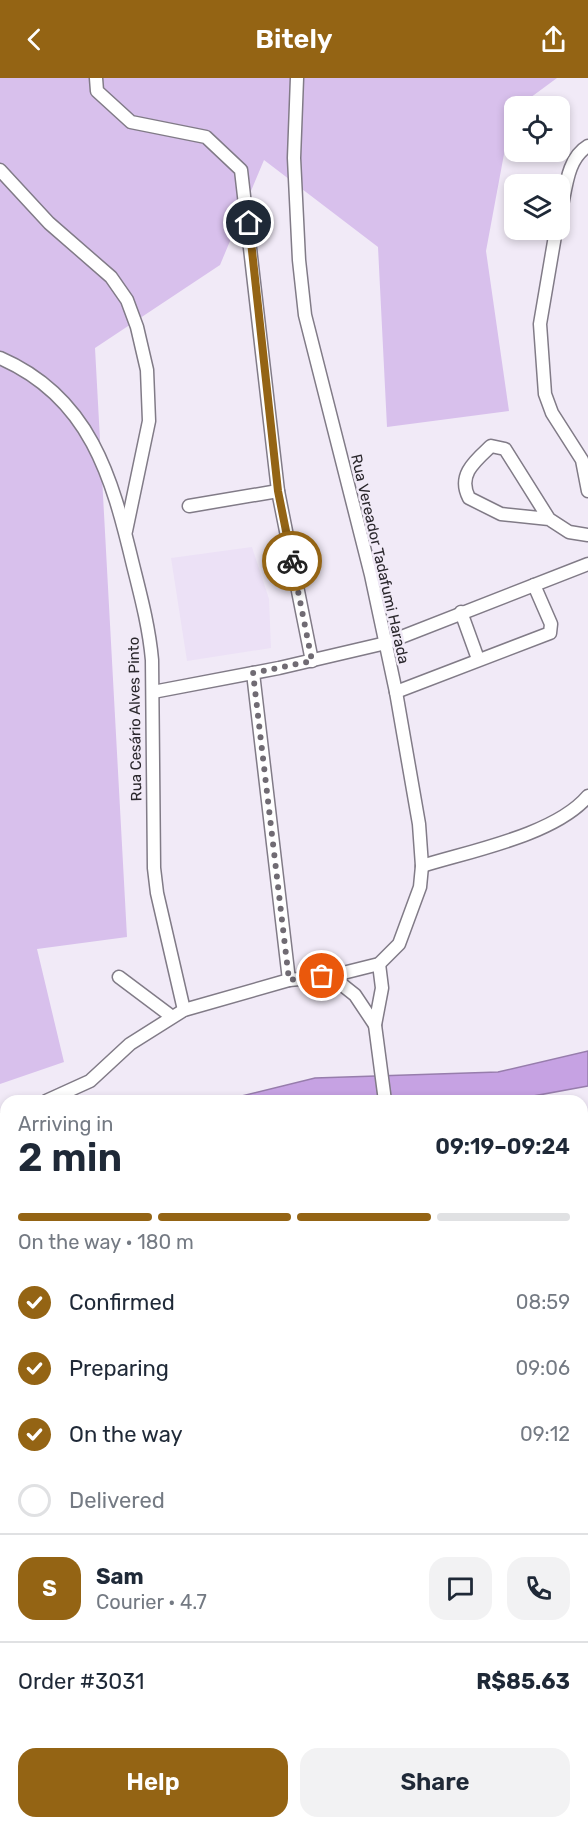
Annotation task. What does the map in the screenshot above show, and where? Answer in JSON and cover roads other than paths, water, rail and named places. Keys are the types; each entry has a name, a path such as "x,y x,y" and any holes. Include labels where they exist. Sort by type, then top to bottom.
{"street":[{"path":"96,78 97,91 131,122 206,137 241,170 278,491 312,661"},
{"name":"Rua Vereador Tadafumi Harada","path":"297,78 294,148 299,260 307,326 386,643 419,824 422,866 420,888 409,924 399,944 379,964"},
{"path":"569,174 576,155 588,146"},
{"path":"0,171 49,223 111,277 127,300 138,327 147,370 149,421 126,533"},
{"path":"554,240 540,324 545,394 552,413 582,460 588,491"},
{"name":"Rua Cesário Alves Pinto","path":"0,357 41,381 80,420 101,457 126,533 150,633 153,692 154,868 163,921 184,1010"},
{"path":"549,519 501,514 469,498 464,482 470,465 491,446 505,449 549,519 569,532 588,535"},
{"path":"189,506 278,491"},
{"path":"153,692 312,661 386,643 460,612 588,564"},
{"path":"396,692 550,633 551,624 534,585"},
{"path":"460,612 478,659"},
{"path":"253,673 289,980"},
{"path":"422,866 532,831 557,819 582,803 588,796"},
{"path":"59,1095 90,1081 130,1044 171,1016 184,1010 289,980 331,976 379,964 382,988 376,1030 384,1095"},
{"path":"331,976 355,995 376,1030"},
{"path":"119,977 171,1016"}]}
